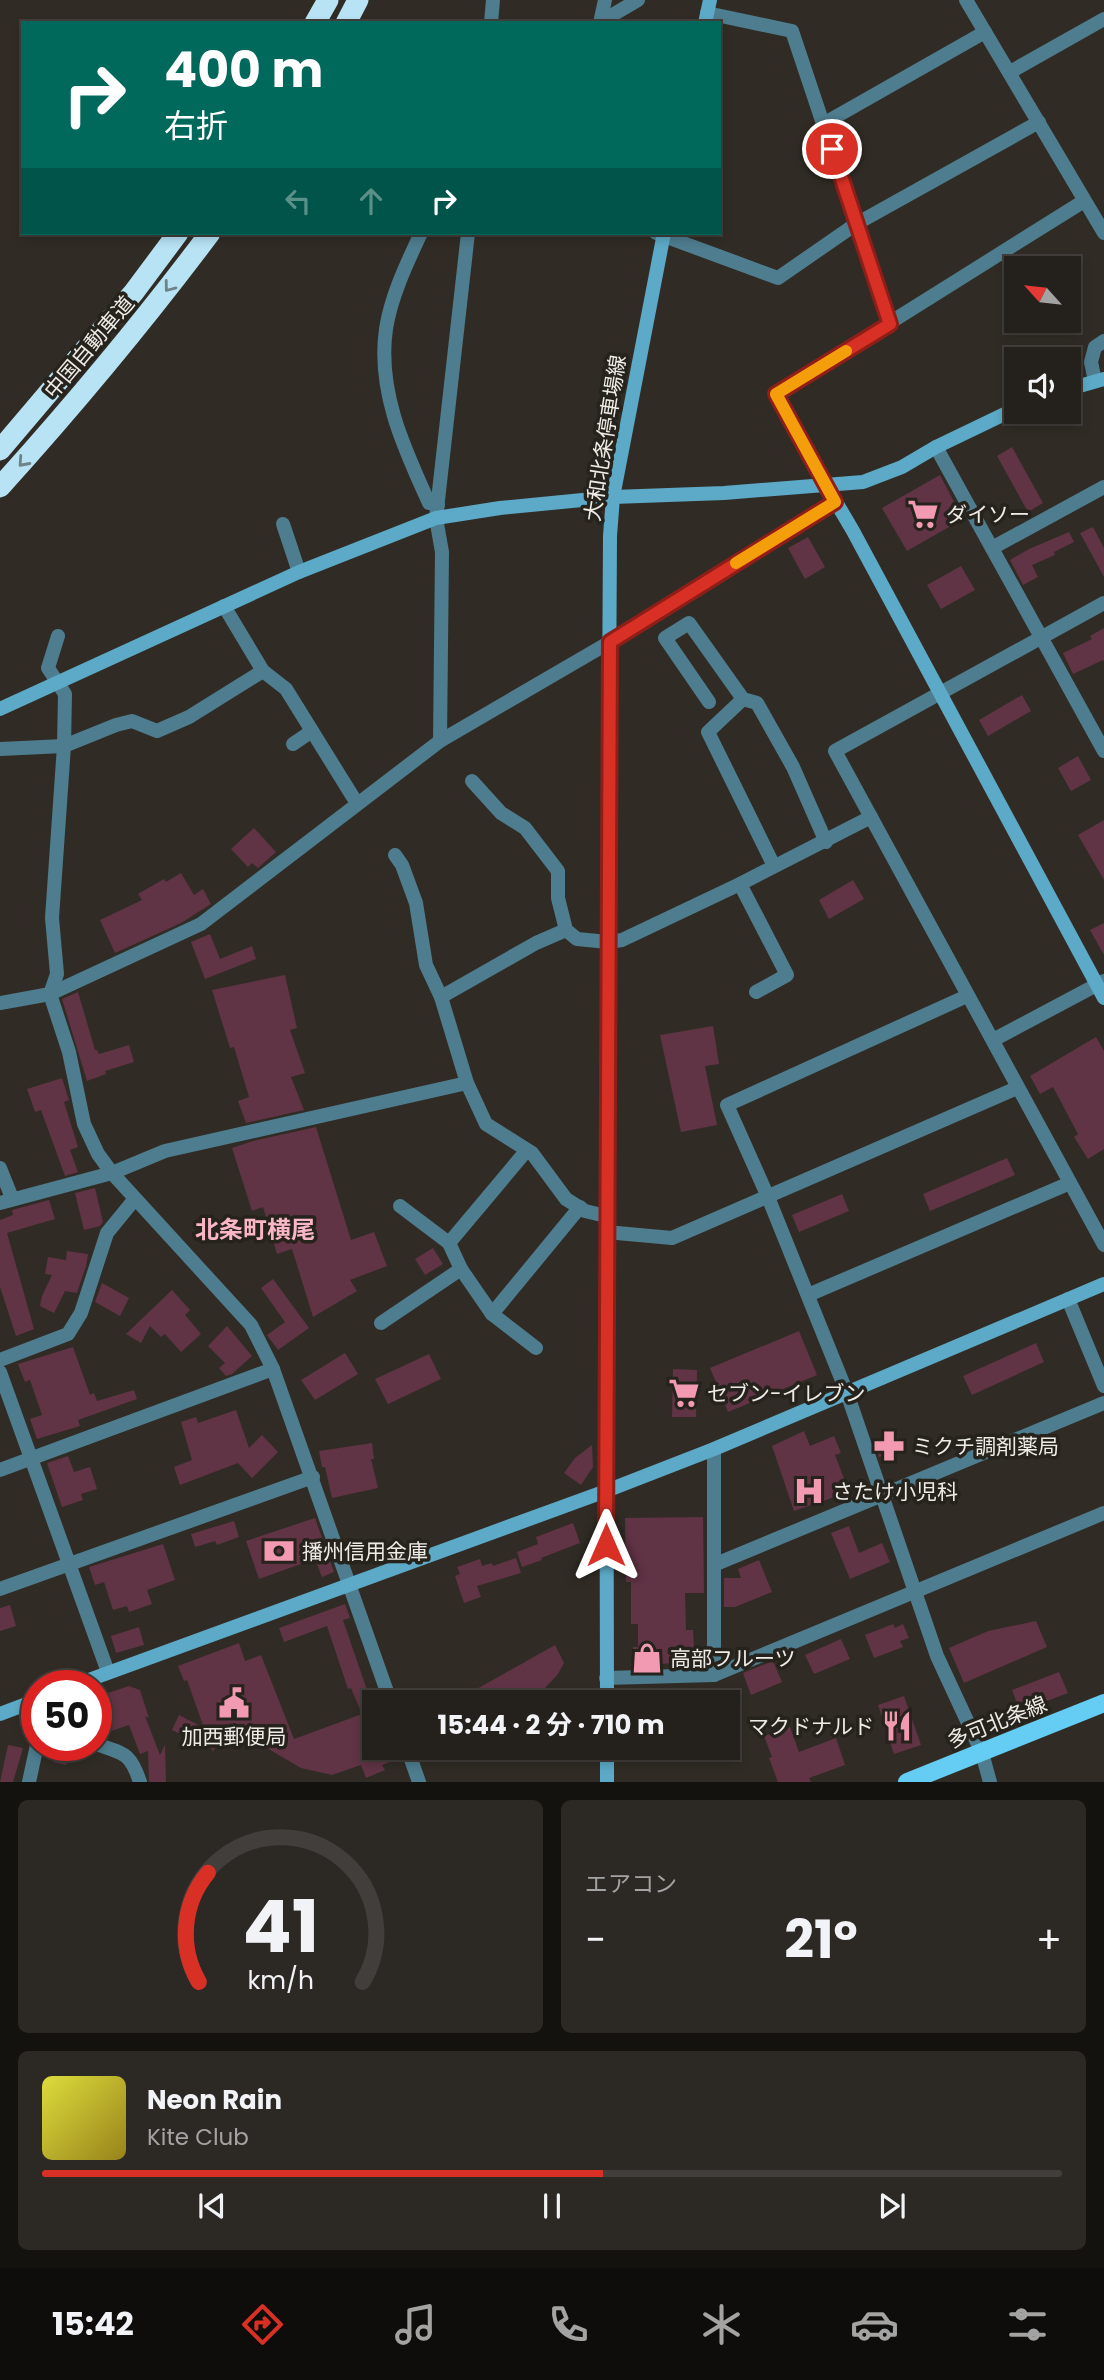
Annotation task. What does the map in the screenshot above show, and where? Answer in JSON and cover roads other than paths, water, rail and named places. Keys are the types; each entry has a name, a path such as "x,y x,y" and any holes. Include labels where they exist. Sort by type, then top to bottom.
{"highway":[{"path":"316,21 328,0"},
{"path":"347,21 358,0"},
{"name":"中国自動車道","path":"0,450 134,292 177,235"},
{"name":"中国自動車道","path":"0,487 49,433 154,307 208,235"}],"main road":[{"name":"多可北条線","path":"906,1782 1104,1703"}],"street":[{"path":"491,21 493,0"},
{"path":"601,8 609,17 638,0"},
{"path":"966,0 1104,233"},
{"path":"708,12 792,31 890,324"},
{"path":"1010,72 1102,24"},
{"path":"823,124 985,32"},
{"path":"664,235 778,278 856,224 1039,122"},
{"path":"993,1040 1102,988 776,394 1084,201"},
{"path":"420,235 400,280 386,326 383,358 395,422 429,503 437,511"},
{"path":"440,741 442,552 437,511 468,235"},
{"name":"大和北条停車場線","path":"607,1690 606,1216 610,536 613,497 661,235"},
{"path":"1081,385 1099,380 1091,362 1095,347 1104,341"},
{"path":"0,709 437,511 863,482 902,467 936,447 1004,414"},
{"path":"936,447 1041,636 1098,725 1104,751"},
{"path":"992,548 1104,487"},
{"path":"0,1003 50,994 201,924 440,741 610,642 835,502"},
{"path":"283,524 299,572"},
{"path":"1104,603 835,751 1104,1245"},
{"path":"224,606 263,671 286,689 353,797"},
{"path":"709,702 665,638 690,623 743,699 757,703 793,767 826,842"},
{"path":"58,636 48,668 65,694 52,918 57,974 50,994 69,1052 84,1124 98,1154 134,1200 183,1249 251,1325 273,1369 386,1690"},
{"path":"0,749 64,746 132,721 157,731 189,717 263,671"},
{"path":"743,699 708,732 774,866"},
{"path":"293,744 312,731"},
{"path":"472,780 501,813 525,828 558,871 558,898 566,930 577,939 608,942 622,940 740,884 871,817"},
{"path":"395,855 411,888 421,925 426,965 441,997 467,1083 486,1124 527,1150 566,1199 585,1211 606,1216"},
{"path":"740,884 787,975 756,992"},
{"path":"441,997 536,943 566,930"},
{"path":"967,996 727,1105 768,1197 847,1393 937,1656 982,1753 990,1782"},
{"path":"0,1168 6,1200 112,1173 165,1150 467,1083"},
{"path":"606,1232 672,1238 1017,1088"},
{"path":"449,1243 527,1150"},
{"path":"808,1295 1070,1183"},
{"path":"0,1360 68,1334 86,1300 107,1233 134,1200"},
{"path":"400,1206 449,1243 461,1269 492,1314 536,1348"},
{"path":"492,1314 580,1208"},
{"path":"381,1323 461,1269"},
{"path":"112,1671 606,1491 714,1449 1104,1284"},
{"path":"1068,1298 1104,1386"},
{"path":"0,1471 273,1369"},
{"path":"0,1372 107,1670"},
{"path":"716,1564 1104,1403"},
{"path":"714,1449 714,1675"},
{"path":"0,1589 313,1477"},
{"path":"607,1678 657,1679 714,1675 1104,1513"},
{"path":"0,1714 21,1706"},
{"path":"112,1750 133,1761 140,1782"},
{"path":"411,1760 419,1782"},
{"path":"607,1760 607,1782"},
{"path":"29,1782 34,1761"}],"place":[{"name":"ダイソー","path":"923,514"},
{"name":"セブン-イレブン","path":"684,1393"},
{"name":"ミクチ調剤薬局","path":"889,1446"},
{"name":"さたけ小児科","path":"809,1491"},
{"name":"播州信用金庫","path":"279,1551"},
{"name":"高部フルーツ","path":"647,1658"},
{"name":"加西郵便局","path":"234,1703"},
{"name":"マクドナルド","path":"897,1726"}],"district":[{"name":"北条町横尾","path":"255,1229"}]}
